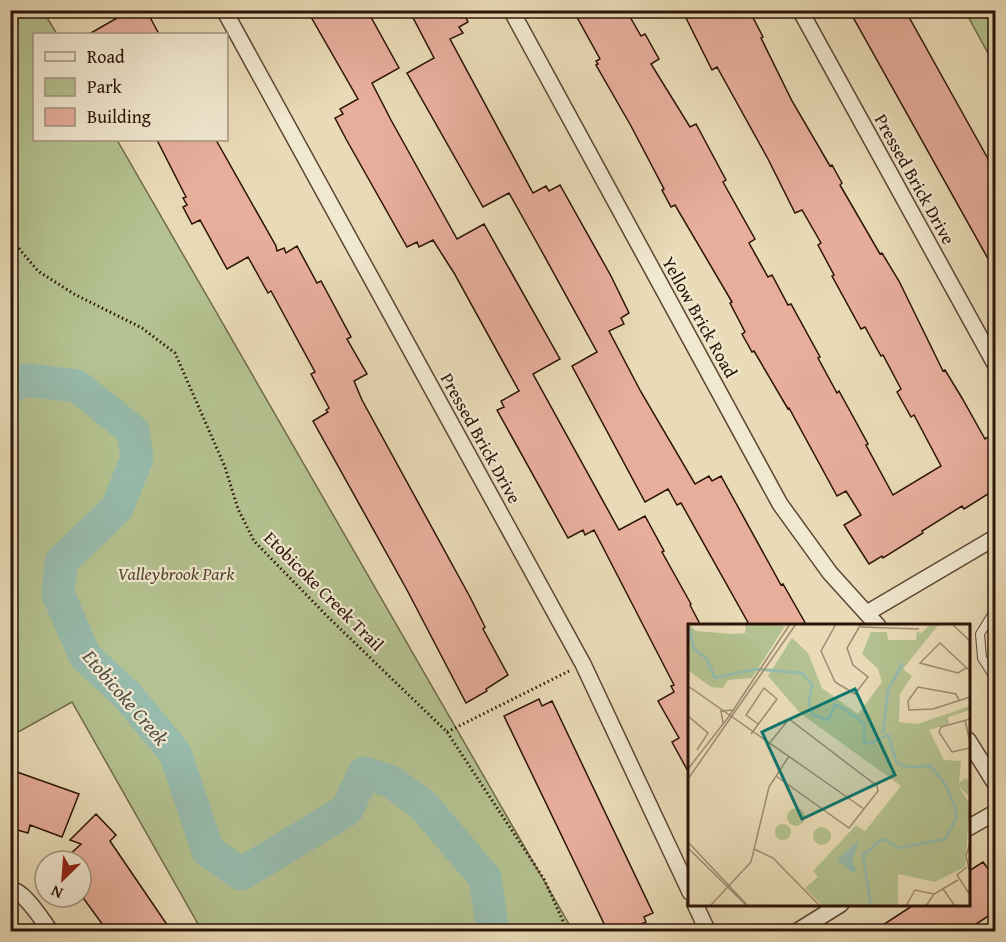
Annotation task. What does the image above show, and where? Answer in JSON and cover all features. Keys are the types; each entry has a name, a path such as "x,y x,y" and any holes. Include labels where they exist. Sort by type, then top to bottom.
{"street":[{"name":"Pressed Brick Drive","path":"224,10 583,664 688,888"},
{"name":"Yellow Brick Road","path":"511,10 780,504 830,573 876,624"},
{"name":"Pressed Brick Drive","path":"800,10 996,366"},
{"path":"867,613 996,537"},
{"path":"970,742 996,784"},
{"path":"970,827 996,812"},
{"path":"10,889 16,890 29,902 51,932"},
{"path":"697,906 708,932"},
{"path":"796,932 838,906"}],"lane":[{"path":"996,608 980,634 982,658 996,680"}],"path":[{"name":"Etobicoke Creek Trail","path":"10,238 38,271 74,294 142,328 175,353 225,467 238,510 254,541 328,617 447,732 544,879 568,932"},
{"path":"447,732 583,664"}],"green space":[{"name":"Valleybrook Park","path":"10,11 43,11 56,33 33,33 33,141 118,141 573,931 202,931 72,702 11,736"},
{"path":"965,11 995,11 995,66"}],"building":[{"path":"131,10 146,10 158,33 91,33"},
{"path":"307,10 367,10 399,68 372,83 391,120 457,239 484,224 560,359 533,374 619,530 645,516 691,604 700,624 688,624 688,771 672,742 679,738 658,701 674,692 671,686 674,685 594,530 585,535 583,530 568,538 497,410 504,407 501,401 519,391 454,273 433,240 419,247 417,242 407,247 335,118 343,114 340,109 358,99"},
{"path":"409,10 462,10 468,22 459,27 463,33 450,39 533,193 546,186 549,191 560,185 611,276 629,313 621,318 624,324 609,331 641,392 695,484 709,476 712,481 721,476 781,585 783,584 806,624 749,624 681,503 677,505 668,489 645,502 572,366 597,352 541,250 509,193 483,207 407,73 434,58"},
{"path":"573,10 626,10 641,36 645,34 659,59 651,64 690,127 696,124 726,180 723,182 755,239 749,243 768,277 772,275 788,305 791,304 837,393 839,391 868,444 866,445 893,495 941,466 914,415 911,417 897,392 901,389 883,355 881,356 865,327 861,329 832,276 834,275 818,245 821,243 802,210 795,213 717,67 712,70 682,10 749,10 792,101 830,166 832,165 842,183 840,185 880,254 882,253 899,281 943,371 945,370 985,439 996,432 996,489 964,509 962,506 883,558 882,556 869,564 844,525 861,515 846,491 837,496 789,408 754,351 752,352 742,334 745,332 730,303 732,302 675,205 671,207 631,126 596,65 598,64 596,61 600,59"},
{"path":"849,10 905,10 996,174 996,273"},
{"path":"158,141 217,141 277,251 284,248 286,253 297,246 317,283 321,281 351,337 347,339 367,374 354,381 362,400 470,597 485,627 483,629 508,675 486,689 487,691 466,703 407,590 313,421 328,412 326,410 329,408 311,374 315,372 271,291 268,293 248,257 227,269 200,220 192,224 183,207 187,205 183,198 186,197"},
{"path":"539,699 542,706 552,701 653,913 644,917 646,922 635,927 637,932 608,932 504,716"},
{"path":"17,772 79,794 62,837 30,825 28,833 10,828 15,811 10,810 10,792"},
{"path":"96,814 116,835 110,841 172,932 108,932 91,909 93,849 76,849 81,844 70,840"},
{"path":"983,862 989,870 996,866 996,911 964,932 872,932 912,906 970,906 970,870"}],"waterway":[{"name":"Etobicoke Creek","path":"10,387 25,380 77,386 133,431 137,458 117,508 61,562 58,594 85,656 126,694 175,753 208,851 241,874 347,810 364,773 390,781 423,805 485,878 493,932"}]}
